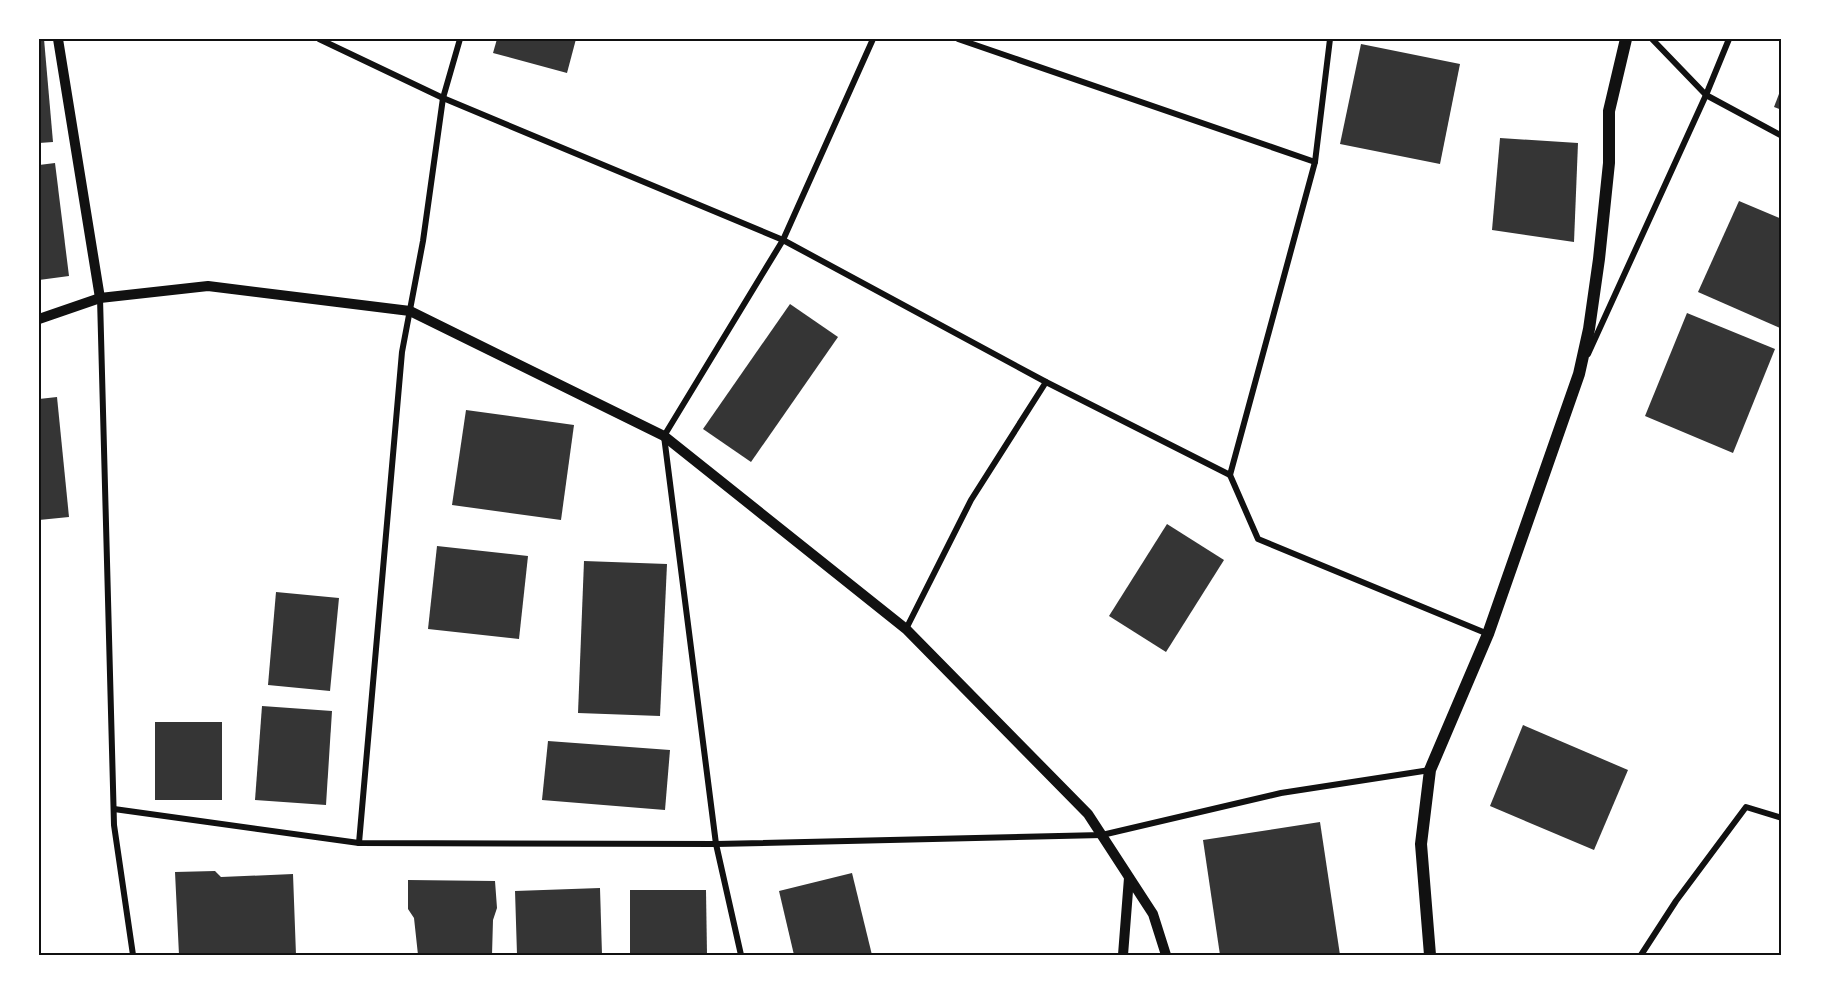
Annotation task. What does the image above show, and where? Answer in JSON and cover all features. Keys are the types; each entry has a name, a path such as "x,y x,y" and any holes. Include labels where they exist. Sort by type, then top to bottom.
{"main road":[{"path":"1430,955 1421,844 1430,770 1488,634 1579,374 1589,329 1599,260 1609,162 1610,111 1626,39"}],"street":[{"path":"58,39 100,298 114,825 133,955"},
{"path":"319,39 443,98 783,240 1046,382 1230,475"},
{"path":"359,843 402,352 423,241 443,98 460,39"},
{"path":"741,955 716,844 664,436 783,240 873,39"},
{"path":"960,39 1315,162"},
{"path":"1330,39 1315,162 1230,475 1258,539 1488,634"},
{"path":"1652,39 1706,95 1782,136"},
{"path":"1579,374 1706,95 1728,39"},
{"path":"39,319 100,298 208,286 410,311 664,436 906,628 1088,814 1153,914 1166,955"},
{"path":"906,628 972,500 1046,382"},
{"path":"114,809 359,843 716,844 1102,835 1281,793 1430,770"},
{"path":"1641,955 1676,901 1746,807 1782,818"},
{"path":"1123,955 1129,878"}],"building":[{"path":"39,39 44,39 53,142 39,143"},
{"path":"497,39 576,39 567,73 493,53"},
{"path":"1361,44 1460,64 1440,164 1340,144"},
{"path":"1782,86 1782,110 1774,107"},
{"path":"1500,138 1578,143 1574,242 1492,230"},
{"path":"55,163 69,276 39,280 39,165"},
{"path":"1739,201 1782,219 1782,329 1698,292"},
{"path":"790,304 838,337 751,462 703,429"},
{"path":"1687,313 1775,349 1733,453 1645,416"},
{"path":"57,397 69,517 39,520 39,399"},
{"path":"466,410 574,425 561,520 452,505"},
{"path":"1167,524 1224,560 1166,652 1109,616"},
{"path":"437,546 528,556 519,639 428,629"},
{"path":"584,561 667,564 660,716 578,713"},
{"path":"276,592 339,598 330,691 268,685"},
{"path":"262,706 332,711 326,805 255,800"},
{"path":"155,722 222,722 222,800 155,800"},
{"path":"1523,725 1628,770 1594,850 1490,806"},
{"path":"548,741 670,750 665,810 542,800"},
{"path":"1320,822 1340,955 1220,955 1203,840"},
{"path":"215,871 221,877 293,874 296,955 179,955 175,872"},
{"path":"852,873 872,955 794,955 779,891"},
{"path":"408,880 495,881 497,908 493,920 492,955 418,955 414,918 408,909"},
{"path":"600,888 602,955 517,955 515,891"},
{"path":"630,890 706,890 707,955 630,955"}]}
